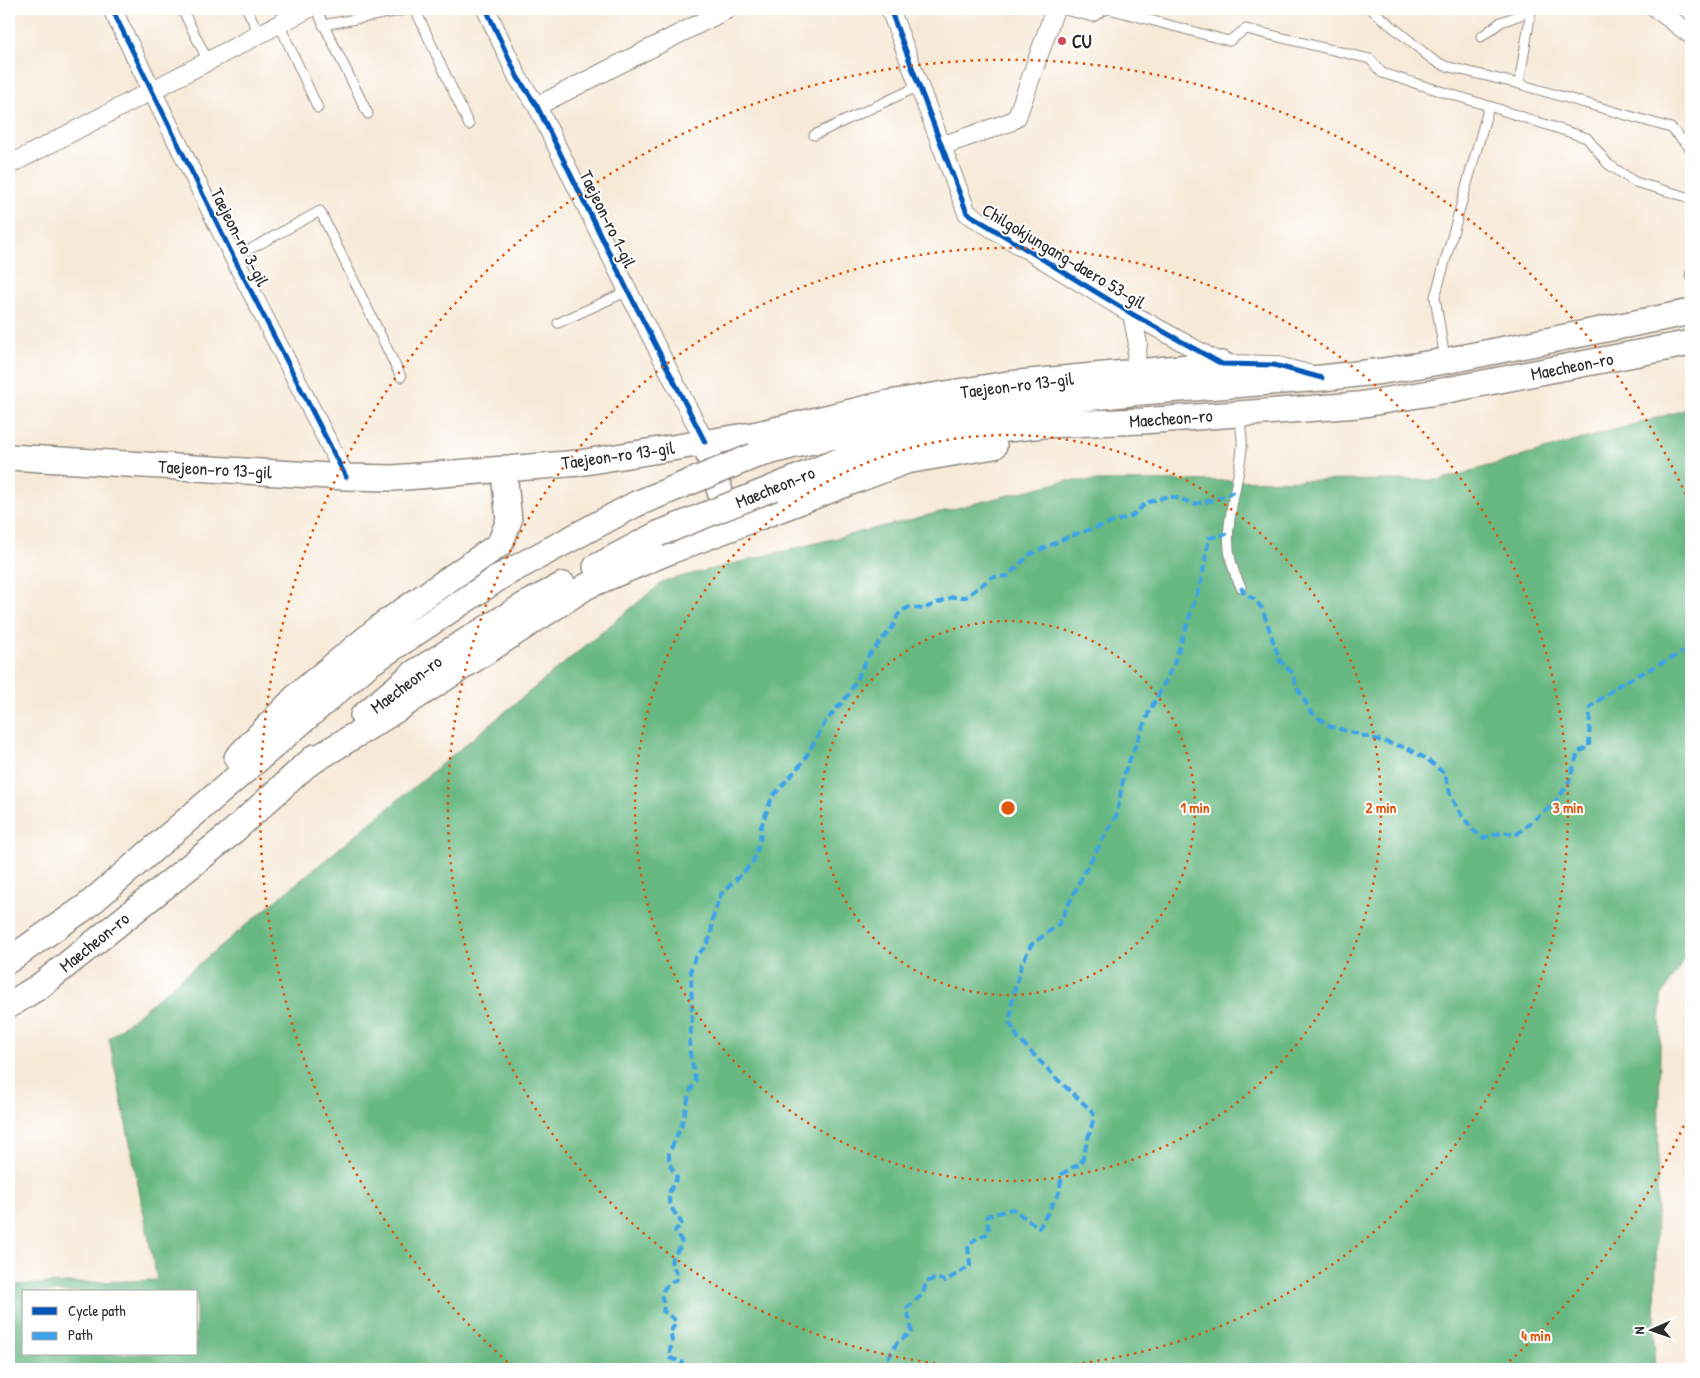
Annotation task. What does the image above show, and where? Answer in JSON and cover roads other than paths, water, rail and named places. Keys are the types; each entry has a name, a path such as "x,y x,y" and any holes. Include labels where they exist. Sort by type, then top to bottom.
{"main road":[{"name":"Maecheon-ro","path":"9,960 87,906 370,662 503,575 636,504 754,456 924,415 1141,392 1322,378 1445,362 1691,312"},
{"name":"Maecheon-ro","path":"9,1005 40,986 229,835 303,768 414,673 525,605 658,534 858,453 944,436 1043,426 1142,421 1358,405 1442,391 1691,343"},
{"name":"Taejeon-ro 13-gil","path":"9,457 346,477 393,478 579,462 758,434 907,400 1008,384 1222,364"},
{"path":"303,768 587,586 670,551 732,529 906,461 1142,421"},
{"path":"706,442 732,529"},
{"path":"172,833 202,794 299,694 384,624 500,544 509,520 504,473 506,468"}],"street":[{"name":"Taejeon-ro 3-gil","path":"112,9 234,258 346,477"},
{"path":"9,165 308,9"},
{"name":"Taejeon-ro 1-gil","path":"486,9 518,78 538,106 628,291 706,442"},
{"path":"538,106 728,9"},
{"name":"Chilgokjungang-daero 53-gil","path":"890,9 967,213 1132,314 1222,364 1274,365 1322,378"},
{"path":"941,146 1010,122 1018,117 1055,9"},
{"path":"1657,9 1691,36"},
{"path":"1132,314 1138,344 1134,372"}],"lane":[{"path":"182,9 208,61"},
{"path":"247,9 259,34"},
{"path":"316,9 368,114"},
{"path":"323,25 410,9"},
{"path":"415,9 469,125"},
{"path":"1061,9 1093,17 1108,9 1229,41 1246,29 1370,59 1382,74 1588,138 1608,164 1635,182 1691,198"},
{"path":"1371,9 1433,60 1444,66 1519,84 1671,128 1691,149"},
{"path":"1519,84 1532,10"},
{"path":"1481,37 1501,22 1532,10"},
{"path":"279,24 318,108"},
{"path":"814,135 919,86"},
{"path":"1445,362 1435,296 1489,106"},
{"path":"234,258 320,211 401,377"},
{"path":"558,323 628,291"},
{"path":"1238,414 1242,446 1227,534 1233,572 1241,587"}],"place":[{"name":"CU","path":"1062,41"}]}
